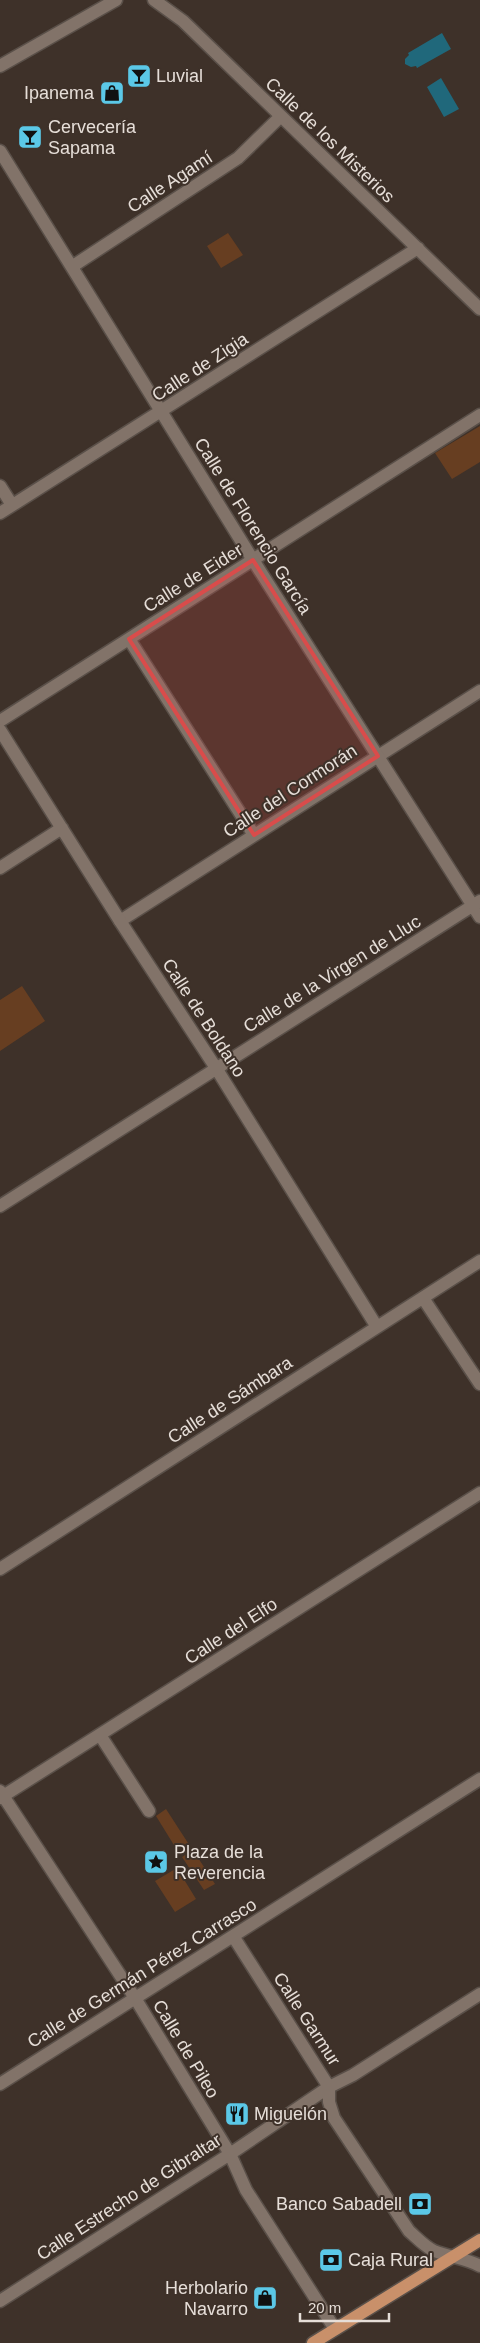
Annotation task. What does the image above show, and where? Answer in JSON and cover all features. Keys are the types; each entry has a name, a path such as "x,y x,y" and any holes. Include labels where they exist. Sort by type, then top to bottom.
{"main road":[{"path":"313,2343 480,2240"}],"street":[{"path":"0,66 116,0"},
{"name":"Calle de los Misterios","path":"154,0 183,21 480,309"},
{"name":"Calle Agamí","path":"73,266 238,158 280,117"},
{"name":"Calle de Florencio García","path":"0,151 73,266 253,560 378,756 476,903 480,917"},
{"name":"Calle de Zigia","path":"0,513 418,248"},
{"name":"Calle de Eider","path":"0,721 480,415"},
{"path":"0,486 12,505"},
{"path":"128,639 254,835"},
{"name":"Calle del Cormorán","path":"120,921 480,691"},
{"name":"Calle de Boldano","path":"0,730 120,921 216,1068 377,1327"},
{"path":"0,868 62,828"},
{"name":"Calle de la Virgen de Lluc","path":"0,1206 476,903"},
{"name":"Calle de Sámbara","path":"0,1569 480,1262"},
{"path":"423,1298 480,1384"},
{"name":"Calle del Elfo","path":"1,1795 100,1735 480,1493"},
{"path":"100,1735 149,1811"},
{"name":"Calle de Germán Pérez Carrasco","path":"0,2084 480,1779"},
{"name":"Calle de Pileo","path":"1,1795 135,1998 230,2154 246,2190 336,2329"},
{"name":"Calle Garmur","path":"232,1936 330,2087 329,2102 334,2118 409,2231 434,2251 480,2266"},
{"name":"Calle Estrecho de Gibraltar","path":"0,2301 230,2154 330,2087 353,2075 480,1994"}],"highlighted area":[{"path":"253,560 378,756 254,835 129,639"}],"shaded area":[{"path":"228,233 243,255 221,268 207,246"},
{"path":"480,426 480,462 452,479 435,453"},
{"path":"22,986 45,1021 0,1051 0,1000"},
{"path":"166,1809 188,1843 177,1850 156,1816"},
{"path":"193,1850 215,1884 204,1890 182,1857"},
{"path":"177,1868 196,1899 175,1912 155,1881"}],"water":[{"path":"442,33 451,49 417,68 416,66 411,67 405,64 408,53"},
{"path":"441,78 459,109 444,117 427,87"}],"place":[{"name":"Luvial","path":"139,76"},
{"name":"Ipanema","path":"112,93"},
{"name":"Cervecería Sapama","path":"30,137"},
{"name":"Plaza de la Reverencia","path":"156,1862"},
{"name":"Miguelón","path":"237,2114"},
{"name":"Banco Sabadell","path":"420,2204"},
{"name":"Caja Rural","path":"331,2260"},
{"name":"Herbolario Navarro","path":"265,2298"}]}
